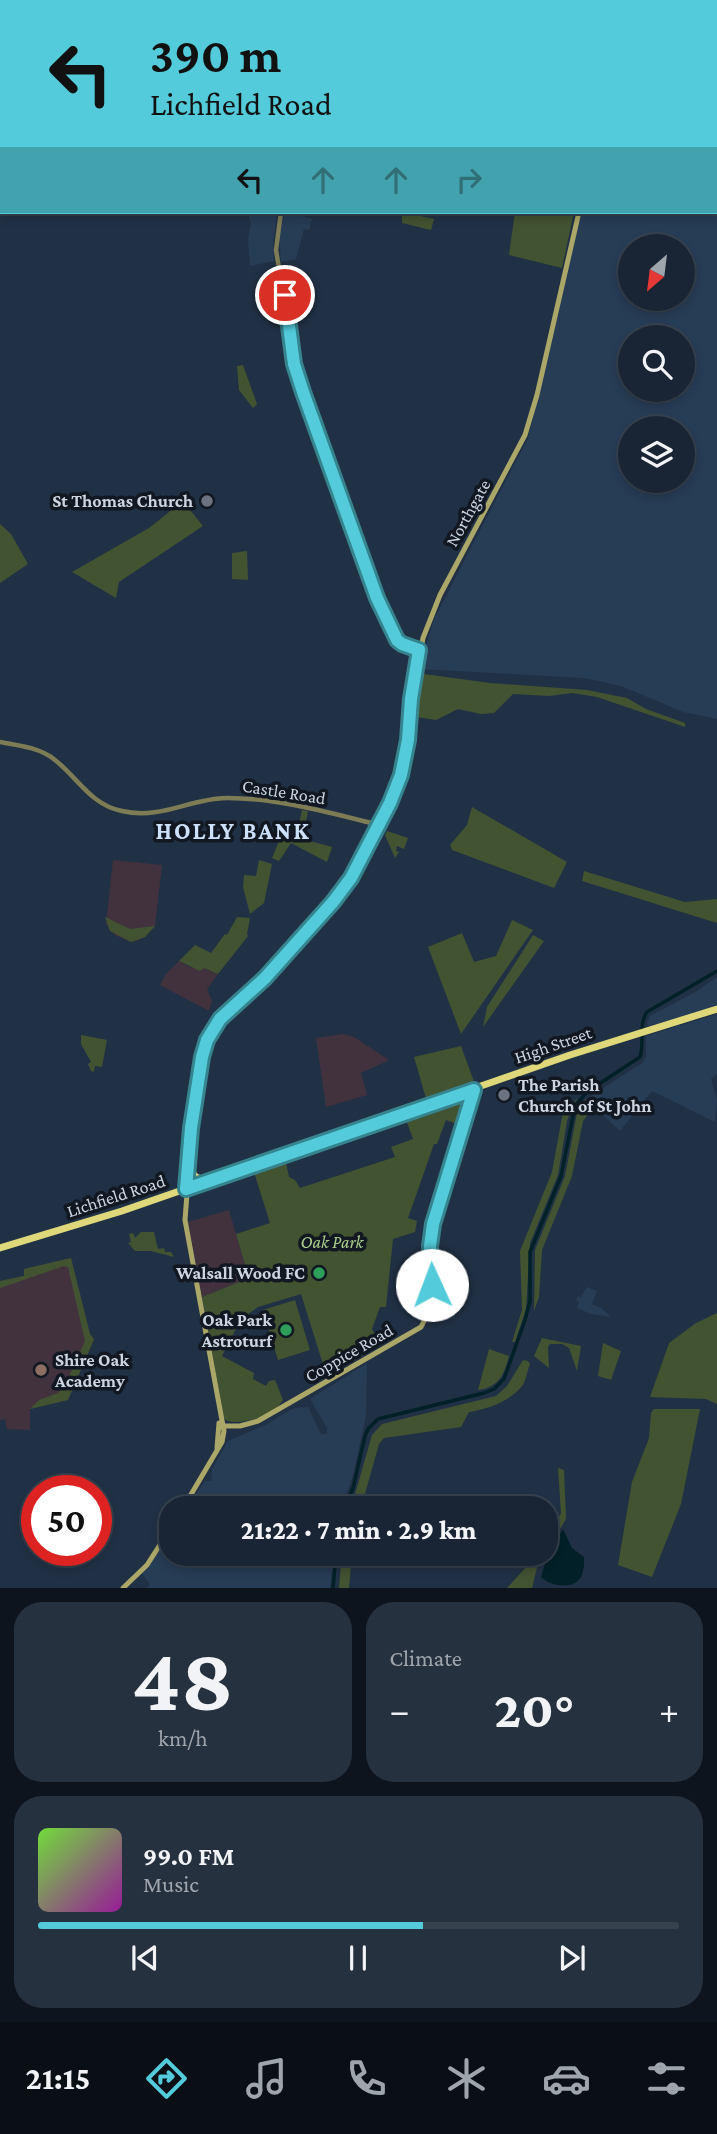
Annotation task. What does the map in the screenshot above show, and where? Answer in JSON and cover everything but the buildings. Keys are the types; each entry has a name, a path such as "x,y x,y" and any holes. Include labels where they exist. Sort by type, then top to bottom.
{"highway":[{"name":"High Street","path":"477,1088 570,1055 717,1009"},
{"name":"Lichfield Road","path":"0,1248 122,1212 477,1088"},
{"path":"187,1167 196,1177 207,1181"}],"main road":[{"name":"Northgate","path":"222,1426 187,1236 187,1167 202,1057 212,1031 224,1015 270,972 340,893 390,803 404,764 419,650 440,595 525,435 579,214"},
{"name":"Coppice Road","path":"222,1426 240,1426 257,1421 421,1327 431,1293 430,1246 433,1224 477,1088"},
{"path":"190,1496 222,1442 222,1426"},
{"path":"123,1588 147,1565 159,1546"}],"street":[{"path":"281,214 276,250 296,372 377,598 397,640 419,650"},
{"name":"Castle Road","path":"0,742 48,755 94,798 120,811 149,813 227,798 293,806 379,825"}],"shaded area":[{"path":"248,214 277,214 274,261 250,266 248,240 251,223"},
{"path":"285,214 298,214 312,219 309,230 304,229 296,259 281,262 279,237"},
{"path":"581,214 717,214 717,719 683,712 621,686 584,678 419,669 434,619 528,438"},
{"path":"113,860 162,865 155,926 145,937 136,941 131,942 115,935 106,924"},
{"path":"179,961 189,967 204,968 218,974 207,989 212,1001 209,1011 160,985 166,974"},
{"path":"717,977 717,1007 650,1028 647,1024 650,1016"},
{"path":"717,1014 717,1074 711,1079 717,1101 715,1122 652,1091 620,1131 586,1099 642,1063 646,1057 646,1036"},
{"path":"343,1034 354,1037 389,1060 361,1073 367,1095 326,1107 316,1038"},
{"path":"229,1210 249,1278 202,1297 188,1222"},
{"name":"Shire Oak Academy","path":"71,1258 90,1334 94,1339 68,1400 30,1409 30,1430 7,1429 5,1419 0,1420 0,1281 24,1276 24,1269"},
{"path":"587,1287 597,1291 592,1304 611,1317 591,1314 577,1308 579,1302 576,1300"},
{"path":"367,1363 366,1416 346,1496 194,1496 205,1481 211,1481 212,1469 228,1441 265,1425 294,1408 308,1407 321,1434 327,1434 327,1428 310,1399"},
{"path":"563,1529 572,1548 584,1557 582,1575 571,1585 557,1585 541,1577 544,1566 558,1566 558,1538"},
{"path":"159,1549 159,1566 333,1566 330,1588 147,1588 150,1584 142,1574"}],"green space":[{"path":"402,214 434,219 431,230 402,223"},
{"path":"515,214 574,214 562,268 509,255"},
{"path":"243,365 257,404 253,408 239,390 237,366"},
{"path":"183,501 203,526 119,582 116,598 72,572 149,528"},
{"path":"0,524 11,534 28,564 0,583"},
{"path":"247,551 248,580 232,579 232,553"},
{"path":"424,674 490,683 587,690 627,698 646,709 685,723 685,727 597,697 572,693 549,696 513,694 494,713 481,714 458,709 436,720 416,717 419,679"},
{"path":"472,807 567,862 554,888 452,850 450,845 467,825"},
{"path":"302,810 308,811 303,839 332,847 327,862 291,843 279,861 272,858 282,834 296,838"},
{"path":"387,831 408,838 404,849 397,846 396,851 399,852 395,858 385,835"},
{"path":"259,860 272,864 264,903 250,914 243,887 244,875 256,876"},
{"path":"584,871 685,902 717,899 717,923 582,881"},
{"path":"105,917 130,929 155,926 145,937 131,942 110,931"},
{"path":"237,917 250,918 248,936 218,974 204,968 200,971 179,961 195,945 211,953 225,934 227,935"},
{"path":"512,920 533,930 461,1034 428,947 462,933 474,962 496,956"},
{"path":"533,935 544,941 483,1027 487,1007"},
{"path":"81,1035 107,1040 102,1067 95,1066 94,1072 88,1064 91,1062 81,1044"},
{"path":"461,1046 476,1087 427,1102 414,1057"},
{"name":"Oak Park","path":"472,1092 459,1125 446,1120 437,1144 434,1144 408,1218 417,1221 415,1232 393,1239 386,1307 380,1307 372,1329 380,1345 327,1377 301,1294 258,1307 241,1319 222,1356 254,1373 253,1379 266,1386 269,1381 275,1380 283,1400 273,1411 258,1418 242,1422 227,1421 224,1418 202,1297 249,1278 236,1234 270,1223 253,1169 285,1157 289,1177 295,1180 300,1188 395,1157 391,1147 413,1139 405,1117"},
{"path":"578,1098 567,1121 558,1175 530,1243 526,1309 515,1342 512,1342 522,1310 520,1251 552,1172 563,1112"},
{"path":"586,1099 594,1106 583,1121 572,1176 542,1250 539,1297 534,1311 535,1250 565,1176 577,1113"},
{"path":"141,1232 154,1232 158,1249 164,1248 165,1252 171,1252 174,1257 151,1251 135,1251 128,1243 131,1242 129,1234 133,1233 135,1238"},
{"path":"71,1258 90,1334 94,1339 68,1400 30,1409 39,1400 58,1393 65,1385 85,1341 68,1267 64,1266 0,1288 0,1281 24,1276 24,1269"},
{"name":"Oak Park Astroturf","path":"295,1300 310,1350 278,1360 263,1310"},
{"path":"717,1313 717,1404 706,1399 650,1397 669,1343 696,1323"},
{"path":"542,1338 581,1346 577,1371 569,1348 562,1344 550,1344 548,1347 549,1368 534,1356"},
{"path":"603,1343 621,1351 611,1380 598,1376"},
{"path":"489,1349 509,1356 500,1379 491,1386 478,1390"},
{"path":"523,1360 528,1361 530,1364 522,1386 497,1404 469,1412 461,1427 384,1438 379,1444 364,1496 354,1496 372,1435 382,1424 496,1396 507,1386"},
{"path":"654,1409 700,1409 681,1504 652,1577 618,1565 632,1482 649,1438 651,1413"},
{"path":"558,1468 564,1470 566,1519 558,1532 561,1513"},
{"path":"341,1566 351,1566 349,1588 339,1588"},
{"path":"527,1566 538,1566 532,1588 507,1588"}],"waterway":[{"path":"350,1496 365,1436 378,1419 484,1393 494,1389 504,1379 530,1301 530,1252 561,1176 575,1106 587,1092 640,1057 643,1022 647,1012 717,971"},
{"path":"333,1588 335,1566"}],"place":[{"name":"St Thomas Church","path":"207,501"},
{"name":"The Parish Church of St John","path":"504,1095"},
{"name":"Walsall Wood FC","path":"319,1273"},
{"name":"Oak Park Astroturf","path":"286,1330"},
{"name":"Shire Oak Academy","path":"41,1370"}],"district":[{"name":"HOLLY BANK","path":"233,831"}],"route":[{"path":"285,295 296,372 377,598 397,640 419,650 401,775 390,803 351,878 265,978 220,1019 207,1040 191,1128 186,1189 474,1090 433,1224 430,1246 432,1285"}]}
